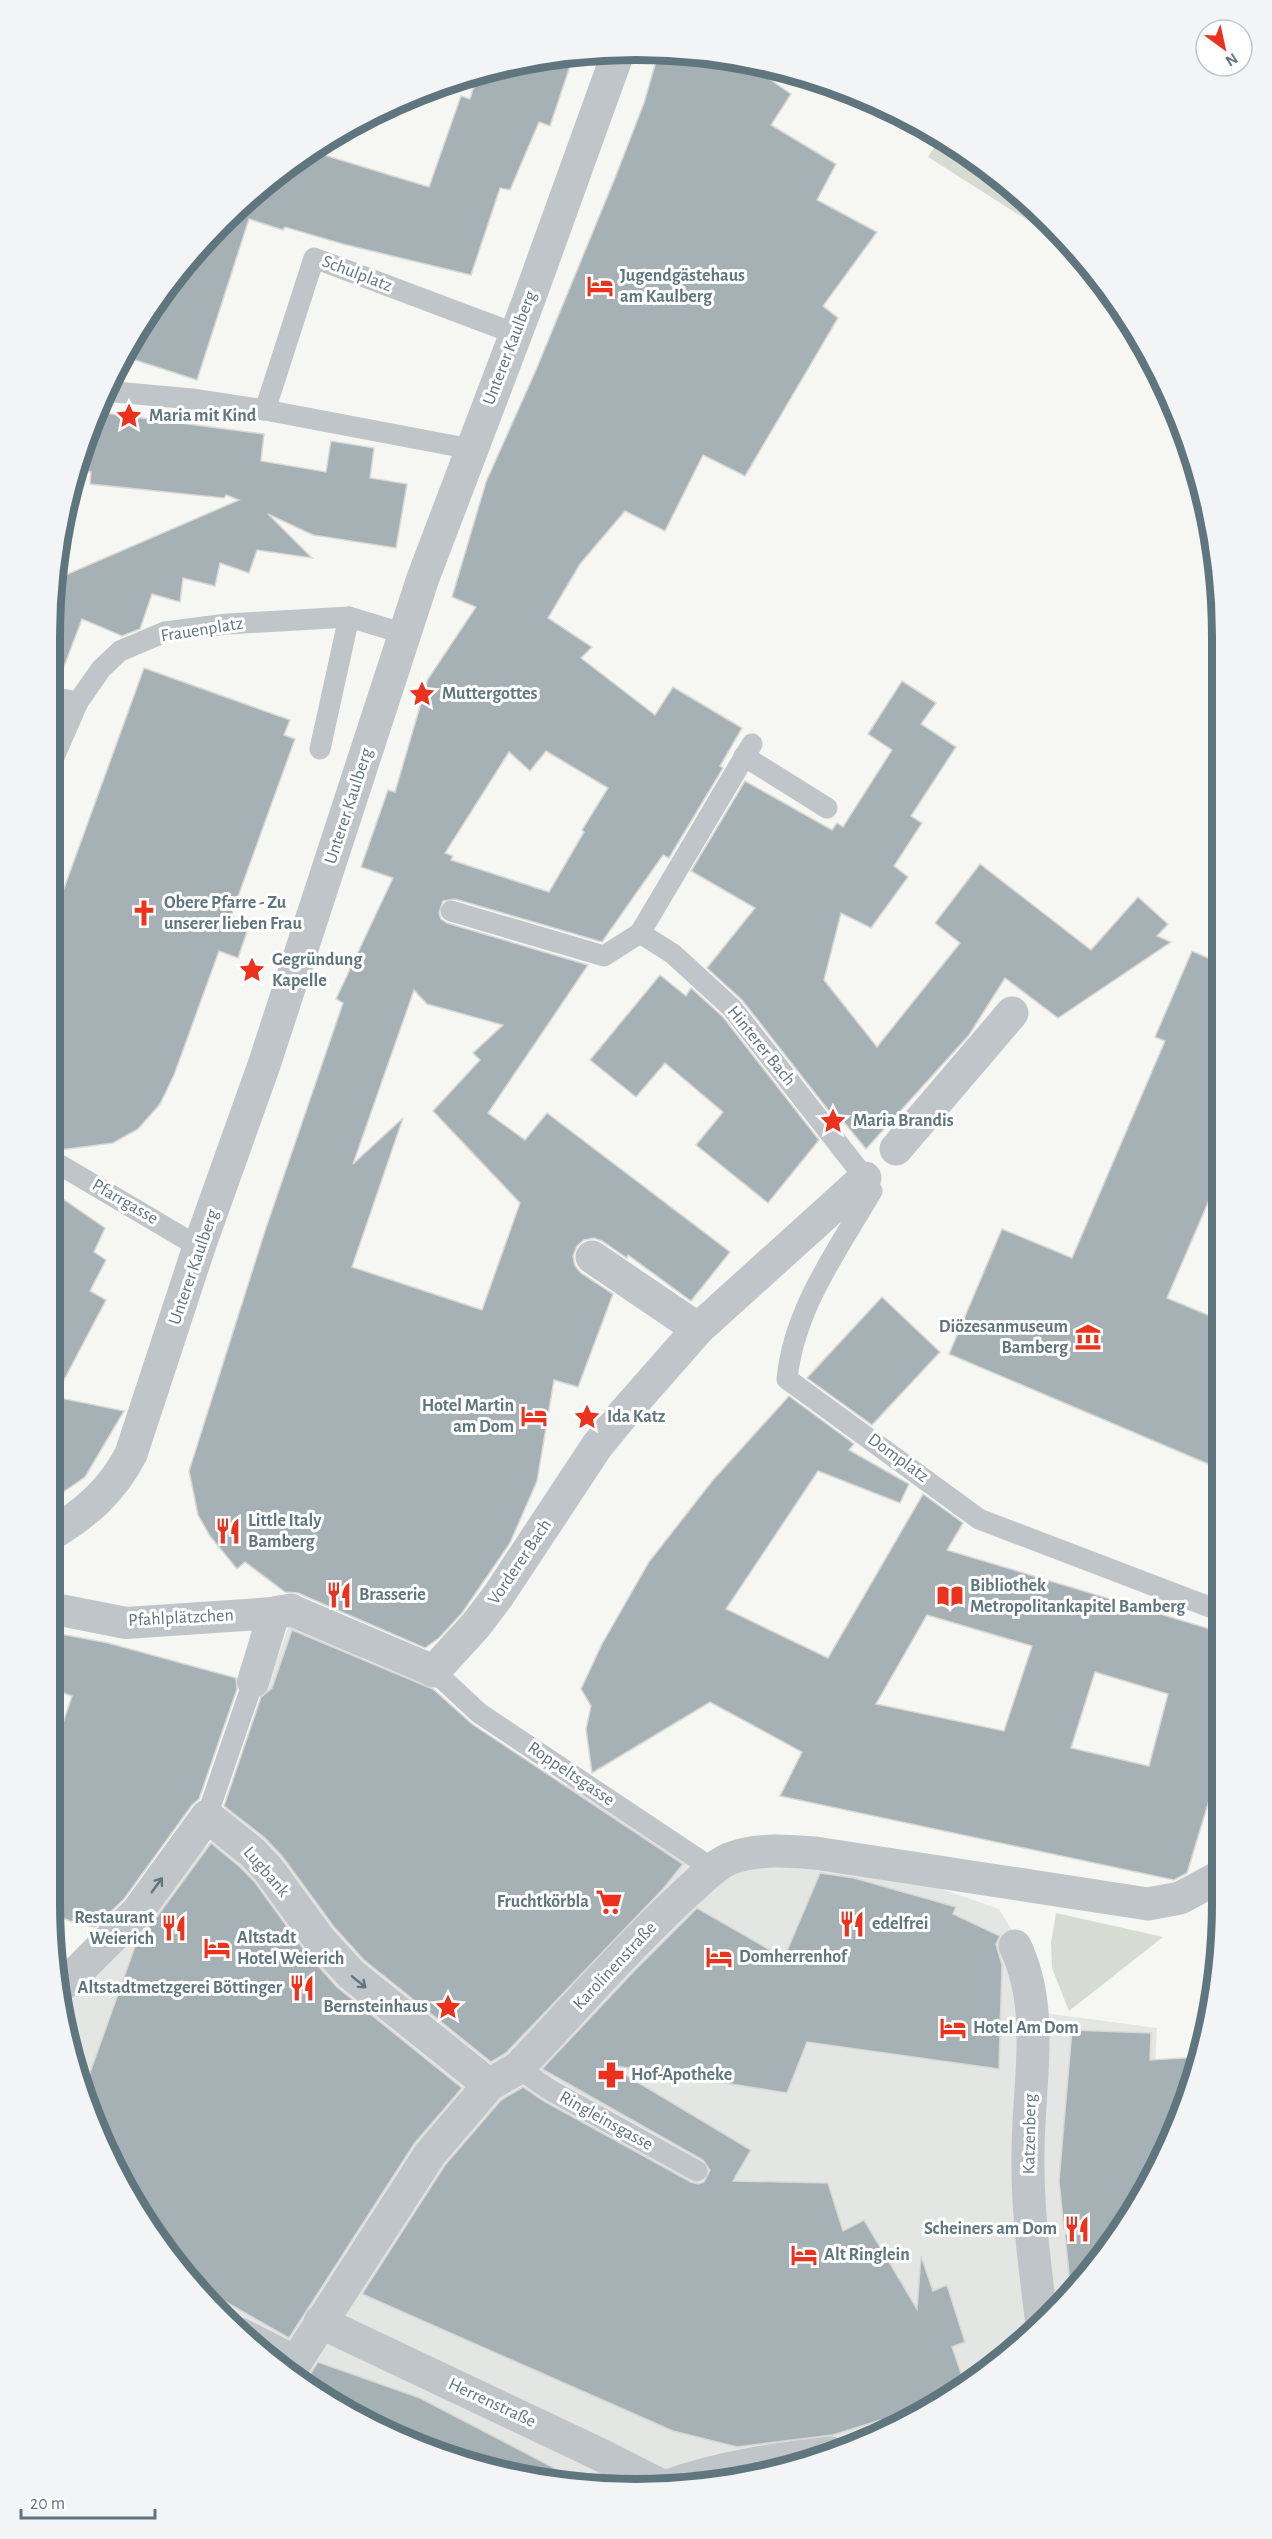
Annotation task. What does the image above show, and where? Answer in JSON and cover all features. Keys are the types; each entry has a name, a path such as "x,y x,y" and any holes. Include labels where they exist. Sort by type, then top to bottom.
{"street":[{"name":"Unterer Kaulberg","path":"60,1528 76,1519 102,1497 120,1475 131,1454 199,1247 264,1065 405,633 615,61"},
{"path":"896,1149 1012,1013"},
{"name":"Vorderer Bach","path":"434,1671 476,1625 498,1596 597,1446 698,1329 865,1178"},
{"path":"592,1257 698,1329"},
{"name":"Pfahlplätzchen","path":"60,1610 126,1623 283,1611"},
{"path":"253,1682 283,1611 434,1671"},
{"path":"66,1982 138,1911 207,1816"},
{"name":"Lugbank","path":"207,1816 253,1852 268,1869 319,1940 351,1974 489,2085"},
{"name":"Karolinenstraße","path":"293,2366 430,2154 489,2085 518,2068 666,1912 713,1869 728,1859 752,1853 790,1851 903,1865 1148,1904 1180,1898 1212,1881"},
{"name":"Katzenberg","path":"1015,1946 1026,1968 1031,2000 1033,2045 1028,2155 1031,2247 1040,2313"},
{"name":"Herrenstraße","path":"320,2322 648,2479"},
{"path":"697,2476 739,2465 785,2459"}],"lane":[{"name":"Schulplatz","path":"265,410 314,258 516,334"},
{"path":"114,392 192,399 265,410 471,449"},
{"path":"320,749 349,617"},
{"name":"Frauenplatz","path":"60,743 78,702 101,669 120,651 165,632 227,624 349,617 405,633"},
{"path":"60,699 78,702"},
{"path":"451,910 604,956 640,933 748,750 827,808"},
{"name":"Hinterer Bach","path":"640,933 673,954 732,1008 865,1178"},
{"name":"Pfarrgasse","path":"60,1165 199,1247"},
{"name":"Domplatz","path":"865,1178 872,1191 819,1282 797,1329 790,1352 787,1379 979,1519 1212,1608"},
{"name":"Roppeltsgasse","path":"434,1671 479,1713 713,1869"},
{"path":"207,1816 253,1682"},
{"name":"Ringleinsgasse","path":"518,2068 550,2090 697,2171"}],"shaded area":[{"path":"936,144 956,157 1016,203 1046,232 928,157"},
{"path":"291,1619 366,1647 318,1767 466,1936 570,1781 698,1862 899,1874 999,1909 1034,1966 1044,2013 1157,2028 1150,2163 1115,2223 1093,2254 1069,2283 1016,2336 987,2360 924,2402 856,2435 785,2459 748,2468 674,2478 598,2478 561,2474 524,2468 451,2448 381,2420 348,2402 285,2360 256,2336 203,2283 179,2254 137,2191 104,2123 80,2052 65,1974 215,1838"},
{"path":"1056,1913 1163,1937 1069,2011 1052,1968 1051,1943"}],"building":[{"path":"656,61 748,71 763,75 791,94 771,125 836,164 817,200 877,232 823,306 838,318 745,476 703,455 665,531 625,511 580,564 548,618 592,647 581,658 655,715 673,687 742,728 720,766 723,768 669,858 663,855 602,942 455,899 443,901 439,913 441,919 447,923 588,965 488,1113 525,1140 547,1113 730,1252 691,1301 628,1255 627,1258 602,1241 594,1238 584,1240 577,1246 573,1256 575,1266 581,1273 613,1294 578,1387 554,1380 537,1481 510,1543 462,1613 439,1638 425,1648 298,1593 285,1592 245,1562 237,1569 210,1536 198,1515 189,1471 265,1231 343,1003 336,999 393,878 361,867 388,790 395,792 428,679 476,607 452,597 486,482 536,370 644,103","holes":["546,751 608,788 582,830 584,832 549,892 451,860 453,856 445,853 509,752 530,771","414,990 427,1004 503,1025 473,1053 480,1060 433,1111 520,1203 482,1310 352,1267 403,1118 353,1164"]},
{"path":"571,64 550,126 539,122 510,190 500,188 471,275 343,244 285,227 283,230 249,219 197,380 131,359 157,316 203,256 256,203 285,179 321,154 429,187 461,96 470,99 475,84 524,71"},
{"path":"105,413 264,434 261,461 326,472 331,441 374,448 370,478 407,484 396,548 313,535 268,514 312,558 257,550 249,573 220,563 215,586 183,578 180,602 152,594 140,629 122,636 82,619 60,677 63,576 239,500 226,495 224,498 90,484 91,472 85,471"},
{"name":"Obere Pfarre - Zu unserer lieben Frau","path":"144,668 290,720 284,735 295,739 231,916 250,923 238,958 219,951 174,1075 160,1104 138,1129 113,1143 60,1150 60,899"},
{"path":"902,681 936,703 921,724 956,747 911,816 922,823 894,866 908,877 871,928 841,913 824,980 877,1047 960,943 935,923 980,864 1091,950 1138,897 1168,924 1157,936 1171,942 1058,1018 1005,978 969,1035 866,1149 839,1116 836,1120 742,1000 707,968 755,908 691,871 745,781 832,830 837,823 843,827 892,750 868,734"},
{"path":"1192,951 1212,960 1212,1193 1167,1298 1212,1317 1212,1466 949,1354 1002,1229 1072,1258 1165,1041 1155,1037"},
{"path":"660,975 686,996 691,988 723,1017 819,1140 768,1203 696,1145 723,1112 665,1063 636,1097 590,1060"},
{"path":"60,1197 105,1228 94,1252 106,1260 90,1291 106,1300 60,1387"},
{"path":"882,1297 940,1352 872,1425 807,1378"},
{"path":"789,1396 854,1444 849,1450 909,1484 900,1503 818,1471 726,1609 828,1658 923,1494 963,1523 947,1550 1212,1630 1212,1791 1187,1873 1174,1880 780,1796 802,1752 710,1702 592,1773 586,1729 591,1706 581,1689 602,1644 649,1562 713,1480","holes":["927,1615 1032,1646 1004,1731 876,1704","1095,1672 1168,1694 1149,1766 1071,1748"]},
{"path":"60,1398 124,1411 85,1477 60,1494"},
{"path":"292,1630 433,1689 472,1724 683,1864 663,1889 506,2053 491,2062 364,1960 334,1927 282,1856 265,1838 224,1806 261,1697 272,1688"},
{"path":"60,1634 108,1643 236,1678 237,1689 199,1799 192,1805 124,1899 95,1927 60,1917 60,1732 72,1696 60,1692"},
{"path":"211,1843 254,1881 304,1950 337,1987 462,2088 414,2144 289,2338 216,2296 179,2254 137,2191 119,2158 91,2088 88,2078 138,1938 153,1922"},
{"path":"820,1873 854,1878 956,1907 953,1914 1000,1936 996,1944 1002,1965 999,2069 807,2042 787,2093 609,2065 751,2150 733,2181 828,2183 843,2231 864,2220 917,2309 921,2256 933,2291 947,2285 965,2342 952,2347 963,2377 924,2402 883,2423 881,2420 833,2435 737,2447 673,2431 362,2294 445,2165 501,2100 523,2087 544,2101 691,2182 698,2184 704,2182 710,2170 703,2160 542,2069 697,1908 784,1958"},
{"path":"1072,2030 1151,2033 1150,2060 1190,2058 1168,2123 1153,2158 1115,2223 1070,2282 1065,2235 1076,2230 1064,2229 1059,2181"},
{"path":"318,2362 420,2398 562,2472 561,2474 524,2468 487,2459 416,2435 381,2420 308,2377"}],"place":[{"name":"Jugendgästehaus am Kaulberg","path":"600,286"},
{"name":"Maria mit Kind","path":"129,416"},
{"name":"Muttergottes","path":"422,694"},
{"name":"Obere Pfarre - Zu unserer lieben Frau","path":"144,913"},
{"name":"Gegründung Kapelle","path":"252,970"},
{"name":"Maria Brandis","path":"833,1121"},
{"name":"Diözesanmuseum Bamberg","path":"1088,1337"},
{"name":"Hotel Martin am Dom","path":"534,1416"},
{"name":"Ida Katz","path":"587,1417"},
{"name":"Little Italy Bamberg","path":"228,1531"},
{"name":"Brasserie","path":"339,1595"},
{"name":"Bibliothek Metropolitankapitel Bamberg","path":"950,1596"},
{"name":"Fruchtkörbla","path":"609,1902"},
{"name":"edelfrei","path":"852,1924"},
{"name":"Restaurant Weierich","path":"174,1928"},
{"name":"Altstadt Hotel Weierich","path":"217,1948"},
{"name":"Domherrenhof","path":"719,1957"},
{"name":"Altstadtmetzgerei Böttinger","path":"302,1988"},
{"name":"Bernsteinhaus","path":"448,2007"},
{"name":"Hotel Am Dom","path":"953,2028"},
{"name":"Hof-Apotheke","path":"611,2075"},
{"name":"Scheiners am Dom","path":"1077,2229"},
{"name":"Alt Ringlein","path":"804,2255"}]}
